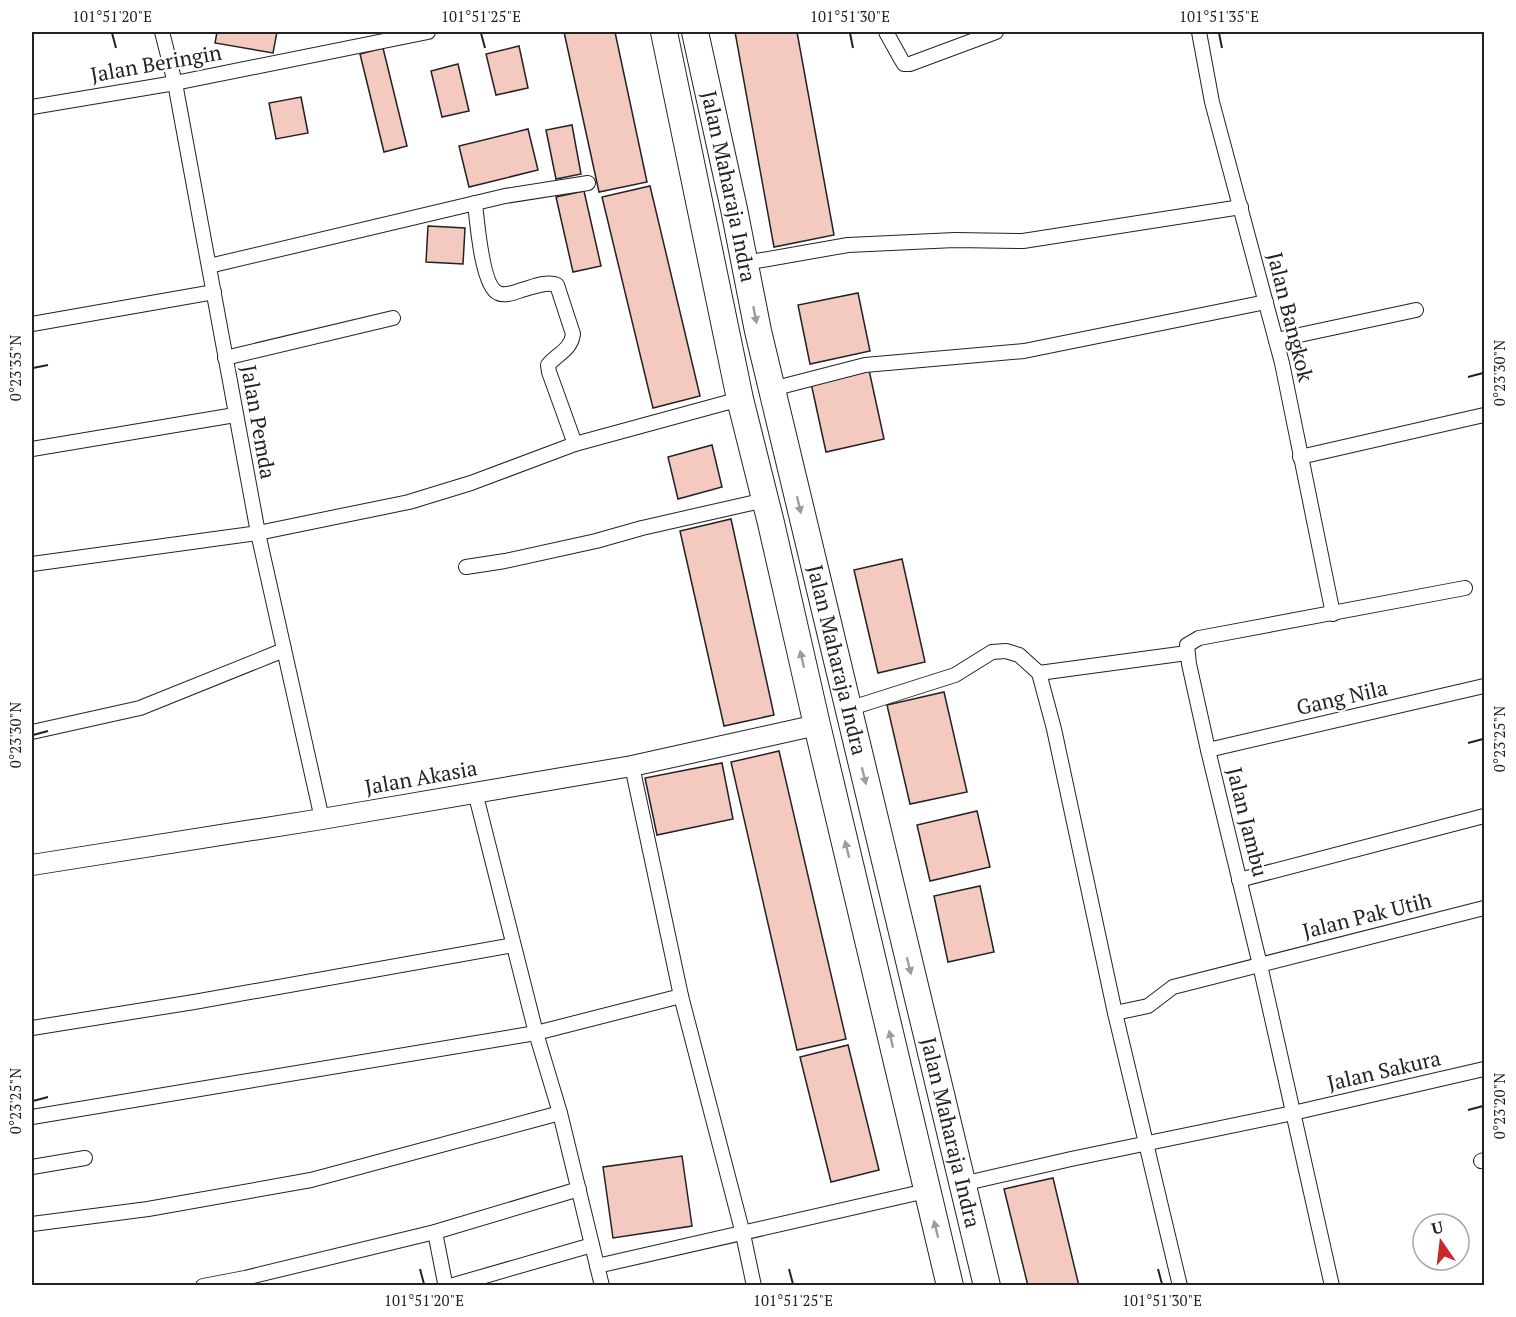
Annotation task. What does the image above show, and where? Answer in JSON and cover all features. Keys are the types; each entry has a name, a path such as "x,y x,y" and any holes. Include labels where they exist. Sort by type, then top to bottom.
{"highway":[{"name":"Jalan Maharaja Indra","path":"664,32 740,399 950,1286"},
{"name":"Jalan Maharaja Indra","path":"695,32 772,389 987,1286"},
{"path":"701,215 734,208"}],"street":[{"name":"Jalan Pemda","path":"162,32 175,83 258,533 322,819"},
{"name":"Jalan Beringin","path":"32,107 175,83 428,32"},
{"path":"886,32 904,64 910,64 996,32"},
{"name":"Jalan Bangkok","path":"1199,32 1212,102 1276,340 1333,614"},
{"path":"209,266 475,203 588,183"},
{"path":"475,203 485,269 491,288 499,294 507,294 545,284 557,285 573,334 567,349 548,365 575,444"},
{"path":"745,263 848,245 955,240 1023,241 1241,207"},
{"path":"32,324 214,292"},
{"path":"772,389 865,365 1024,351 1266,302"},
{"path":"1276,340 1416,310"},
{"path":"225,358 393,318"},
{"path":"32,564 258,533 409,502 471,483 575,444 740,399"},
{"path":"32,449 235,415"},
{"path":"1300,457 1485,415"},
{"path":"466,567 585,544 642,528 765,500"},
{"path":"1040,676 1187,653 1187,645 1199,638 1465,588"},
{"path":"32,732 140,708 284,650"},
{"path":"848,710 955,675 992,651 1006,651 1019,655 1040,676 1054,729 1115,1013 1180,1286"},
{"name":"Jalan Jambu","path":"1187,653 1332,1286"},
{"name":"Gang Nila","path":"1208,750 1485,686"},
{"name":"Jalan Akasia","path":"32,866 632,766 817,725"},
{"path":"632,766 681,996 743,1234 754,1286"},
{"path":"475,792 536,1033 560,1113 602,1286"},
{"path":"1239,880 1485,816"},
{"name":"Jalan Pak Utih","path":"1115,1013 1148,1006 1173,987 1485,909"},
{"path":"32,1028 194,1002 513,945"},
{"path":"32,1117 536,1033 681,996"},
{"name":"Jalan Sakura","path":"962,1184 1485,1069"},
{"path":"32,1224 148,1209 311,1180 560,1113"},
{"path":"32,1167 85,1158"},
{"path":"203,1286 435,1232 579,1189"},
{"path":"597,1266 926,1191"},
{"path":"435,1232 445,1283 449,1286 592,1245"}],"building":[{"path":"217,32 277,32 273,53 215,43"},
{"path":"564,32 615,32 647,182 599,192"},
{"path":"735,32 797,32 834,235 774,247"},
{"path":"519,46 528,88 496,95 486,54"},
{"path":"383,48 407,146 384,152 360,54"},
{"path":"458,64 469,111 442,117 431,71"},
{"path":"301,97 308,133 276,139 269,103"},
{"path":"572,125 581,174 556,179 546,130"},
{"path":"528,129 538,170 469,187 459,146"},
{"path":"650,186 700,396 653,408 602,197"},
{"path":"584,191 601,266 573,272 556,197"},
{"path":"428,226 465,228 463,264 426,262"},
{"path":"858,293 870,351 810,364 798,305"},
{"path":"869,370 884,439 826,452 811,383"},
{"path":"712,445 722,487 678,499 668,457"},
{"path":"731,519 774,715 724,726 680,531"},
{"path":"902,559 925,662 878,673 854,570"},
{"path":"944,692 967,792 910,804 887,705"},
{"path":"779,751 846,1039 797,1050 731,762"},
{"path":"722,763 733,819 657,835 645,778"},
{"path":"977,811 990,867 930,881 917,825"},
{"path":"980,886 994,952 948,962 934,896"},
{"path":"848,1045 879,1170 831,1182 800,1057"},
{"path":"682,1156 692,1226 613,1238 603,1167"},
{"path":"1053,1178 1079,1286 1028,1286 1004,1189"}]}
